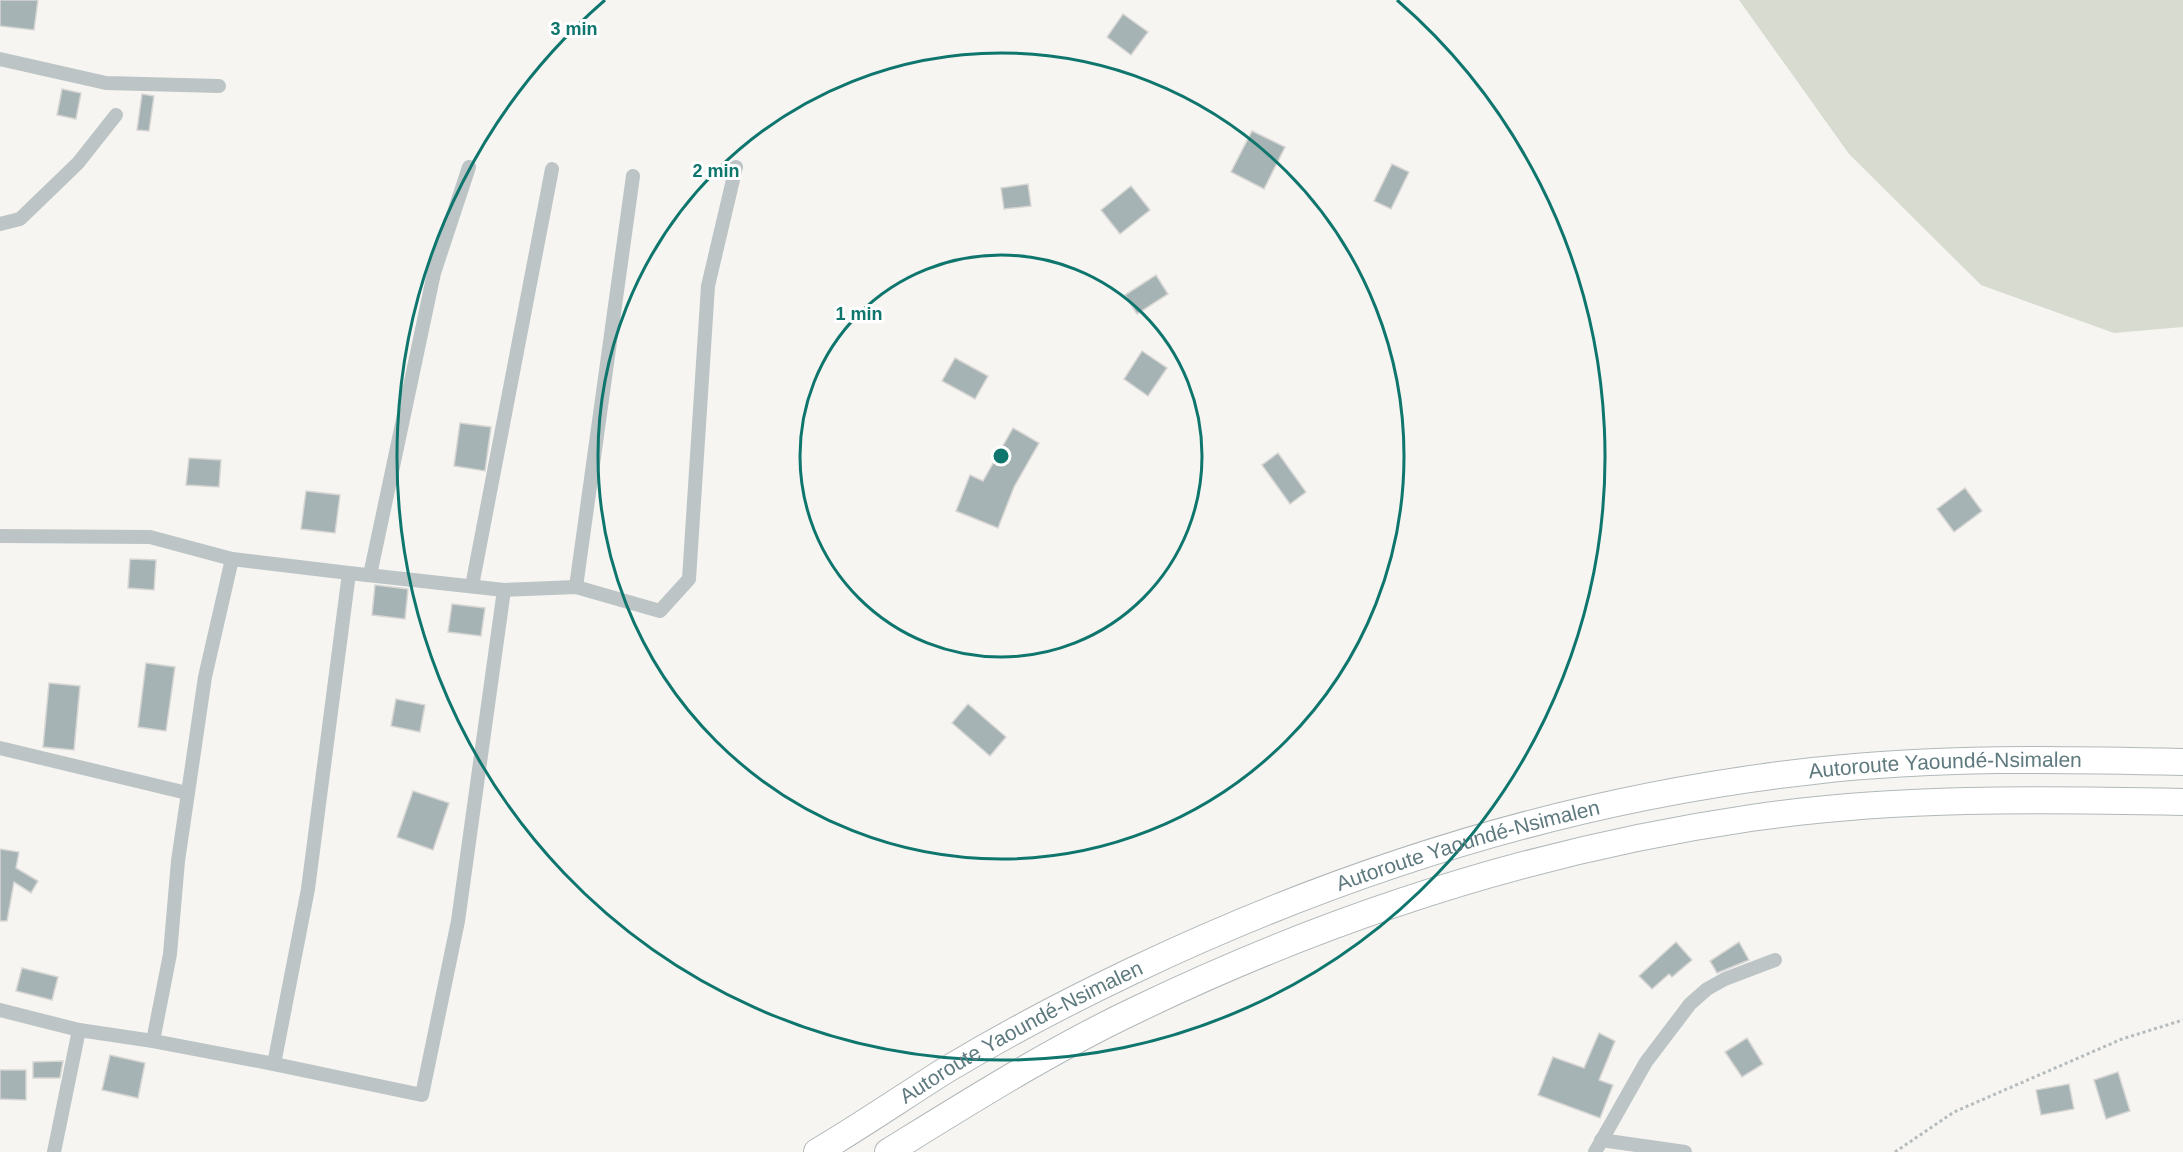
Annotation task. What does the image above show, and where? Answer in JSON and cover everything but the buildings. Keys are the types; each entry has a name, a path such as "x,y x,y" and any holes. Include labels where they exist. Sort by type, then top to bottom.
{"highway":[{"name":"Autoroute Yaoundé-Nsimalen","path":"817,1152 946,1070 1044,1015 1131,971 1339,883 1448,847 1564,816 1676,791 1813,771 1939,761 2058,759 2183,762"},
{"name":"Autoroute Yaoundé-Nsimalen","path":"888,1152 1010,1077 1136,1009 1265,952 1374,910 1501,872 1627,839 1764,816 1889,804 2001,801 2183,802"}],"street":[{"path":"0,59 106,83 219,86"},
{"path":"0,224 20,219 78,163 116,115"},
{"path":"370,575 434,273 470,167"},
{"path":"0,536 150,537 232,559 349,573 504,590 576,586 660,611 689,579 708,286 735,167"},
{"path":"472,586 552,169"},
{"path":"576,586 633,176"},
{"path":"153,1041 170,954 178,861 205,677 232,559"},
{"path":"274,1064 308,889 349,573"},
{"path":"0,1010 79,1030 153,1041 422,1095 458,921 504,590"},
{"path":"0,748 187,793"},
{"path":"1685,1152 1598,1146 1646,1062 1690,1004 1707,989 1725,979 1775,960"},
{"path":"54,1152 79,1030"}],"path":[{"path":"1895,1152 1954,1112 2122,1039 2183,1020"}],"shaded area":[{"path":"1739,0 2183,0 2183,327 2114,333 1981,285 1849,154"}]}
